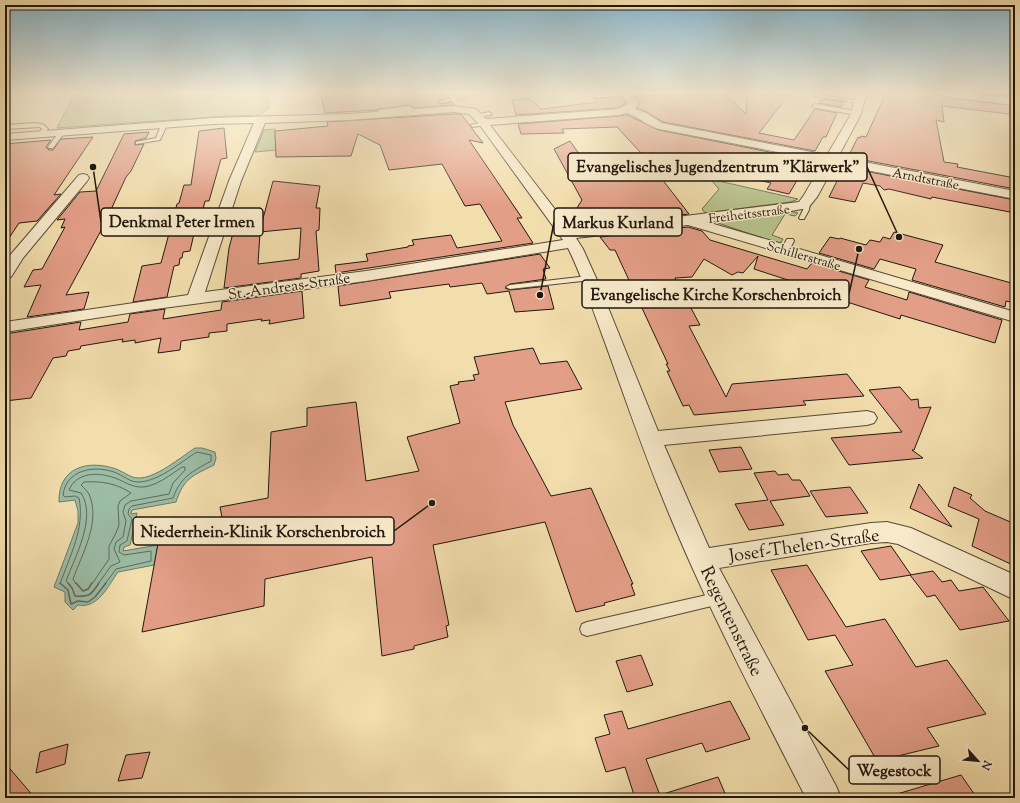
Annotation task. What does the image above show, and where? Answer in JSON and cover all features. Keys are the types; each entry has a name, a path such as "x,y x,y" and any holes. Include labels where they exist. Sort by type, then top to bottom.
{"street":[{"path":"5,136 81,130"},
{"path":"195,299 235,181 261,130"},
{"name":"Regentenstraße","path":"488,130 570,239 588,278 650,439 702,560 720,598 824,798"},
{"name":"Arndtstraße","path":"686,130 1015,195"},
{"name":"Freiheitsstraße","path":"570,239 686,220 791,208 806,203 847,130"},
{"path":"5,274 17,256 83,178"},
{"name":"Schillerstraße","path":"686,220 787,245 1015,317"},
{"name":"St.-Andreas-Straße","path":"5,327 366,276 570,239"},
{"path":"650,439 867,418"},
{"name":"Josef-Thelen-Straße","path":"702,560 871,533 887,532 907,537 1015,588"}],"lane":[{"path":"41,134 44,130"},
{"path":"138,143 158,139 161,130"},
{"path":"51,147 62,132"},
{"path":"802,218 806,210 806,203"},
{"path":"510,286 588,278"},
{"path":"587,629 720,598"}],"green space":[{"path":"264,130 275,130 275,139 299,148 255,152"},
{"path":"710,179 798,199 791,202 705,213 702,209 719,189"},
{"path":"790,211 798,213 795,216 785,214 772,235 783,239 780,244 715,222"}],"water":[{"path":"195,448 202,448 215,452 216,458 214,465 194,475 182,488 176,502 132,510 131,514 137,513 130,545 124,547 123,551 158,545 154,565 118,572 97,600 91,604 78,605 73,610 65,602 65,592 54,587 78,523 78,511 75,500 59,502 60,490 63,481 76,469 95,465 116,469 135,478 145,477 160,471"}],"building":[{"path":"224,130 227,158 221,159 209,201 205,201 200,221 197,221 190,251 183,252 179,265 174,266 167,297 133,302 142,266 161,263 177,204 179,203 184,185 191,185 199,131"},
{"path":"473,130 483,143 469,140 522,218 517,218 533,243 336,273 335,265 368,261 366,254 408,247 414,245 412,240 451,235 457,248 502,241 480,204 465,206 442,164 389,170 380,145 358,134 351,156 276,157 275,131"},
{"path":"520,130 563,130 564,133 521,134"},
{"path":"620,130 661,130 809,160 789,194 767,189 771,183 753,179 761,167 719,159 702,175 664,178"},
{"path":"707,130 761,130 759,133 794,140 800,130 829,130 826,137 823,137 815,151"},
{"path":"869,130 938,130 944,162 958,164 957,167 1015,178 1015,189 848,157 858,137 866,137"},
{"path":"149,132 146,138 135,141 135,145 144,144 131,171 126,177 110,214 66,295 89,292 84,309 27,317 41,285 24,287 33,270 42,269 65,227 61,228 65,219 57,220 80,192 96,191 124,134"},
{"path":"93,137 54,195 61,194 37,221 19,223 5,244 5,144 51,140 46,147 49,150 53,150 61,139"},
{"path":"570,141 594,175 655,170 689,214 593,226 590,222 580,222 575,211 582,200 554,149"},
{"path":"844,167 1015,200 1015,213 932,197 931,199 889,189 884,190 880,186 863,183 855,202 829,197"},
{"path":"273,181 320,186 316,208 320,208 319,230 316,231 319,271 301,274 301,278 224,288 229,248 233,233 260,230","holes":["301,228 299,259 258,264 260,232"]},
{"path":"688,227 702,231 710,240 807,269 812,263 869,280 865,287 907,300 909,292 1002,320 995,343 901,315 900,319 844,301 842,305 829,301 818,302 813,300 797,283 754,269 758,256 743,273 738,272 732,275 704,259 692,277 675,278 700,325 689,326 726,397 732,384 847,374 864,396 803,401 806,405 694,415 689,405 683,406 667,371 670,371 666,364 668,364 615,250 610,250 600,237"},
{"path":"894,232 943,245 935,262 1015,284 1015,303 1006,301 1005,307 912,280 916,269 880,259 874,269 819,253 830,237 866,245 870,240 880,242 883,237 890,239"},
{"path":"540,254 550,268 543,269 546,279 510,284 505,288 510,290 548,286 554,309 515,312 509,291 487,294 482,283 450,287 449,284 389,292 391,298 340,306 338,286"},
{"path":"302,291 304,318 269,324 270,320 261,321 262,319 227,324 227,331 209,333 209,337 181,341 180,350 158,353 161,338 135,343 135,340 122,342 123,339 81,346 80,349 68,351 66,356 53,358 31,398 5,401 5,334 81,322 79,330 128,322 130,314 165,309 163,319 221,310 222,302"},
{"path":"533,348 540,364 567,361 582,389 505,402 513,425 551,496 591,488 633,584 631,584 635,595 604,603 605,605 576,612 545,522 433,545 449,625 446,626 448,637 414,646 414,649 382,656 372,557 265,579 264,606 142,632 159,538 223,523 220,507 268,498 271,432 307,426 307,408 356,402 366,481 419,471 407,437 460,423 450,386 459,384 458,382 475,380 473,375 479,374 474,357"},
{"path":"900,387 911,400 918,399 919,408 931,407 914,450 912,450 923,458 849,465 831,438 902,432 869,390"},
{"path":"741,447 752,469 719,472 709,450"},
{"path":"775,471 778,475 788,474 792,480 800,480 810,496 770,501 784,525 749,530 735,504 768,500 754,473"},
{"path":"919,484 952,527 910,508"},
{"path":"850,487 868,513 826,517 810,491"},
{"path":"954,487 972,495 970,498 985,511 1015,524 1015,566 972,546 979,519 948,506"},
{"path":"891,546 911,575 880,580 861,551"},
{"path":"807,565 846,627 885,619 916,667 947,660 986,714 927,728 939,746 877,761 825,671 853,665 835,635 808,640 771,570"},
{"path":"933,571 942,582 951,580 959,591 983,587 1009,621 960,630 935,595 927,597 910,575"},
{"path":"641,655 653,685 627,692 616,661"},
{"path":"730,701 750,739 706,752 702,743 646,759 661,798 635,798 625,767 606,772 595,738 610,734 604,715 622,711 628,729"},
{"path":"68,744 65,764 36,773 40,752"},
{"path":"150,752 142,778 118,781 126,755"},
{"path":"5,763 35,798 5,798"},
{"path":"961,775 977,798 898,798 897,794"},
{"path":"718,777 727,798 663,798 663,794"}],"place":[{"name":"Denkmal Peter Irmen","path":"93,167"},
{"name":"Evangelisches Jugendzentrum \"Klärwerk\"","path":"899,237"},
{"name":"Evangelische Kirche Korschenbroich","path":"859,249"},
{"name":"Markus Kurland","path":"540,295"},
{"name":"Niederrhein-Klinik Korschenbroich","path":"432,503"},
{"name":"Wegestock","path":"805,728"}]}
